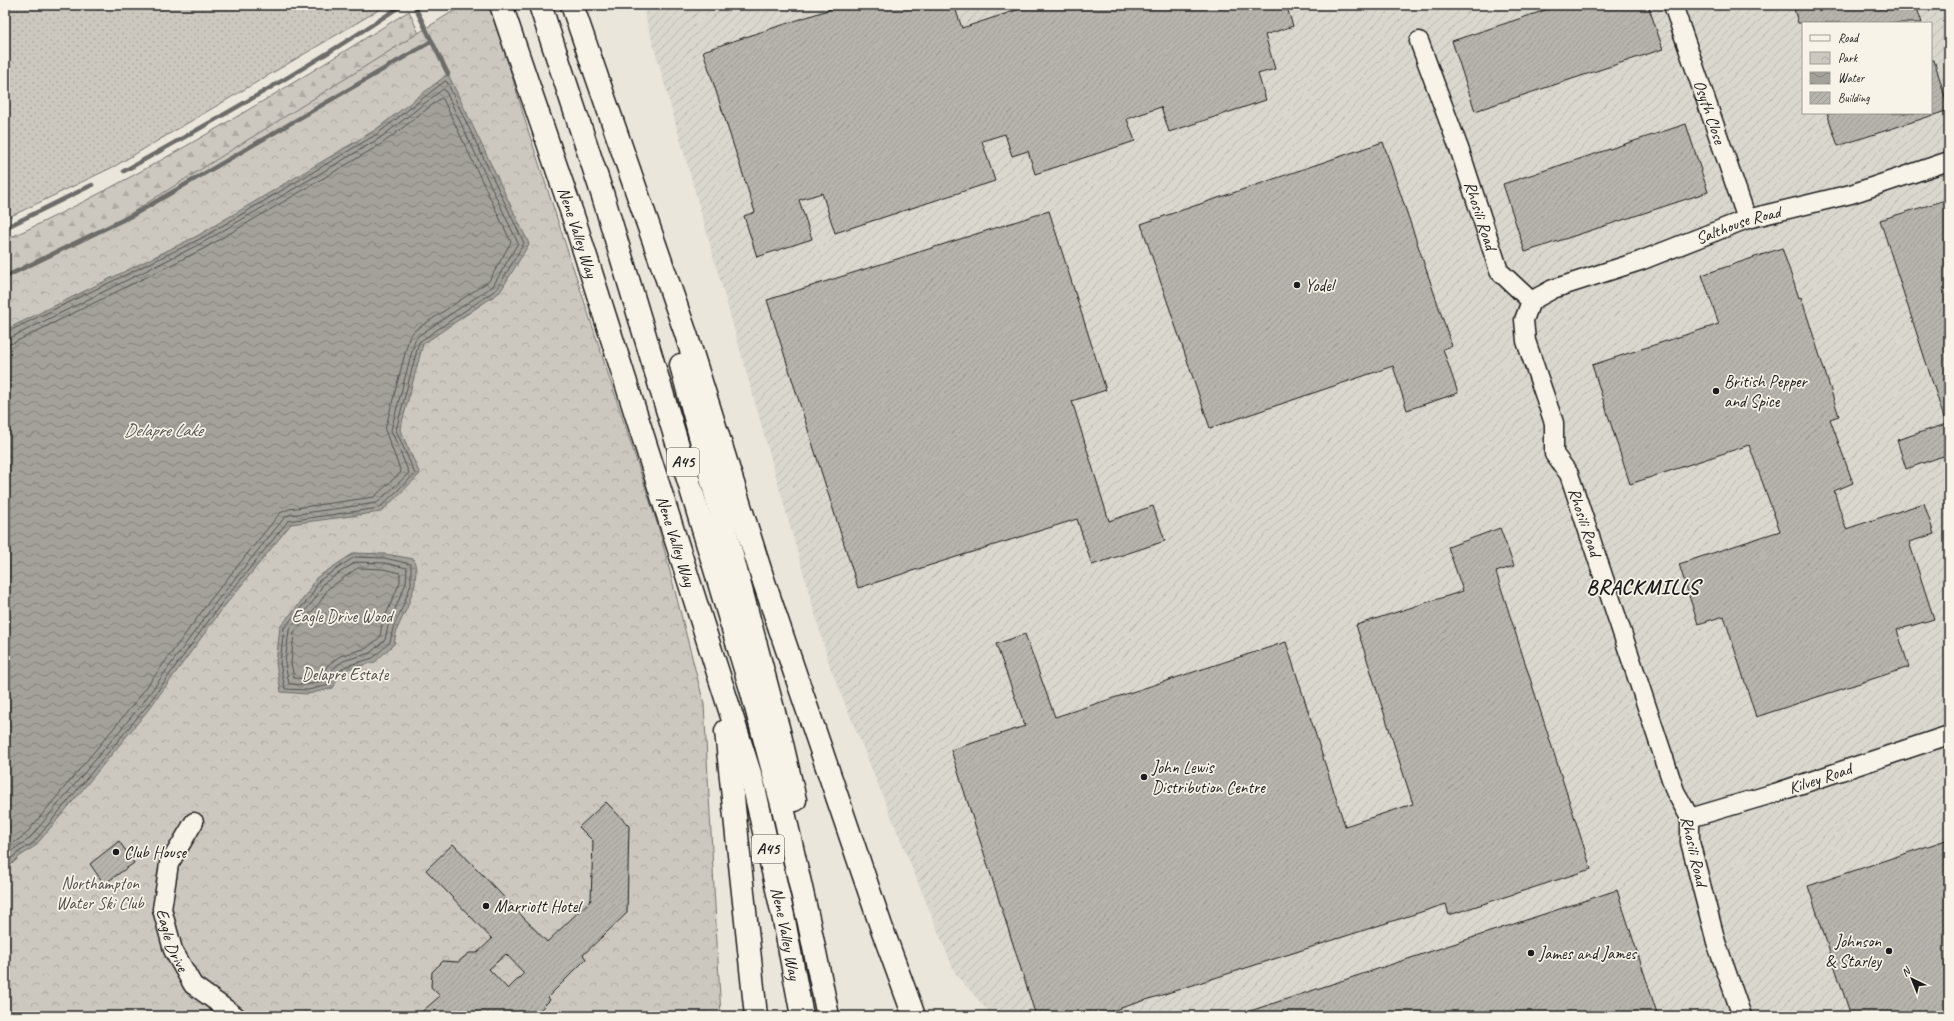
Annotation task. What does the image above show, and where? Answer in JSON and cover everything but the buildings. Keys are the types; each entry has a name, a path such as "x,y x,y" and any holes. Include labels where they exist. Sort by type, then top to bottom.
{"highway":[{"name":"Nene Valley Way","path":"501,5 578,234 666,504 721,686 753,783 784,920 802,1016"},
{"name":"Nene Valley Way","path":"540,5 603,196 751,689 783,808 828,1016"},
{"path":"572,5 686,334 766,587 881,926 914,1016"},
{"path":"635,188 780,735 801,823 809,923"},
{"path":"721,686 756,1016"}],"street":[{"name":"Osyth Close","path":"1673,5 1747,219"},
{"name":"Rhosili Road","path":"1419,41 1461,154 1499,271 1531,301 1524,320 1526,340 1554,423 1554,454 1569,474 1675,792 1690,818 1690,842 1716,942 1742,1016"},
{"name":"Salthouse Road","path":"1531,301 1553,288 1640,261 1747,219 1851,194 1949,161"},
{"name":"Kilvey Road","path":"1690,818 1775,793 1949,734"},
{"name":"Eagle Drive","path":"194,822 169,864 162,909 173,950 193,984 236,1016"}],"shaded area":[{"path":"642,5 1949,5 1949,1016 992,1016 955,973 830,667"}],"green space":[{"path":"5,5 387,5 115,166 5,219"},
{"name":"Delapre Estate","path":"463,5 491,5 528,130 659,529 704,704 721,1016 5,1016 5,275 112,225"},
{"path":"409,11 439,80 5,330 5,240 57,215 160,161 261,102"}],"water":[{"name":"Delapre Lake","path":"448,74 529,244 500,292 423,344 400,430 420,474 381,512 291,524 223,608 149,709 79,794 35,846 19,857 5,871 5,330 197,236 375,130"},
{"path":"354,553 385,554 414,559 416,570 415,585 407,608 397,629 394,644 375,662 348,669 339,676 333,688 308,694 281,692 276,663 280,627 308,593 316,578"}],"waterway":[{"path":"124,171 300,70 402,5"},
{"path":"414,5 448,74"},
{"path":"5,277 133,215 432,41"},
{"path":"5,228 92,185"}],"place":[{"name":"Yodel","path":"1297,285"},
{"name":"British Pepper and Spice","path":"1716,391"},
{"name":"John Lewis Distribution Centre","path":"1144,777"},
{"name":"Club House","path":"116,852"},
{"name":"Marriott Hotel","path":"486,906"},
{"name":"Johnson & Starley","path":"1889,951"},
{"name":"James and James","path":"1531,953"}],"district":[{"name":"BRACKMILLS","path":"1643,587"}],"park label":[{"name":"Eagle Drive Wood","path":"342,616"},
{"name":"Northampton Water Ski Club","path":"100,893"}]}
